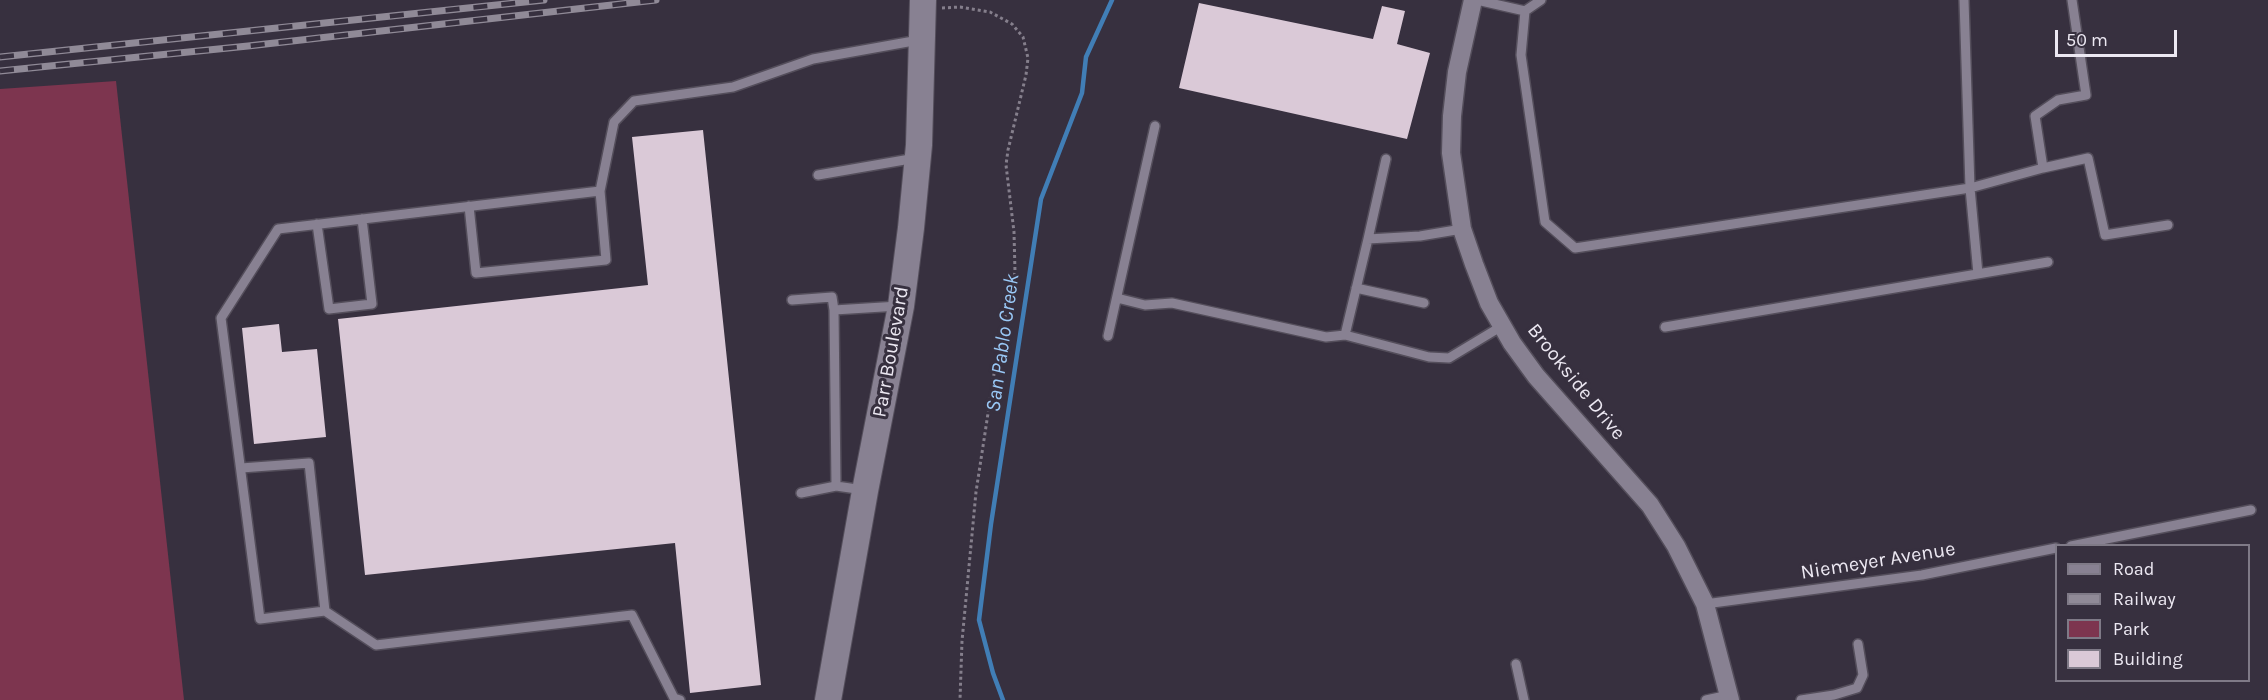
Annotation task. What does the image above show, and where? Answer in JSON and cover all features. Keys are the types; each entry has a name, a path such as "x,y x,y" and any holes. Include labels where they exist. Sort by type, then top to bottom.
{"street":[{"name":"Brookside Drive","path":"1475,0 1457,72 1451,153 1462,229 1488,303 1536,376 1650,504 1676,546 1705,604 1729,697"},
{"name":"Parr Boulevard","path":"828,700 865,490 901,306 918,158 923,4"}],"lane":[{"path":"1475,0 1525,10 1541,0"},
{"path":"1964,0 1970,188 1978,274"},
{"path":"2043,168 2035,116 2058,100 2086,95 2072,0"},
{"path":"1525,10 1521,55 1545,222 1575,248 1970,188 2043,168 2088,159 2105,235 2169,225"},
{"path":"469,206 476,273 606,260 600,191 614,122 634,101 733,87 813,59 922,40"},
{"path":"1108,336 1155,126"},
{"path":"818,175 918,158"},
{"path":"1345,335 1386,159"},
{"path":"600,191 278,229 221,318 260,619 325,611 376,645 632,615 674,698 680,700"},
{"path":"317,224 328,309 350,307 372,304 362,219"},
{"path":"1368,239 1420,236 1462,229"},
{"path":"1665,327 2048,262"},
{"path":"1356,288 1424,303"},
{"path":"792,300 832,297 836,486"},
{"path":"1117,298 1145,305 1172,303 1326,337 1345,335 1429,357 1449,358 1502,326"},
{"path":"834,310 901,306"},
{"path":"241,468 309,463 325,611"},
{"path":"801,492 836,486 865,490"},
{"path":"2081,544 2251,510"},
{"name":"Niemeyer Avenue","path":"1705,604 1922,575 2055,548"},
{"path":"1801,700 1834,696 1857,688 1863,675 1858,644"},
{"path":"1516,663 1524,700"},
{"path":"1706,700 1729,697"}],"path":[{"path":"923,4 990,12 1012,24 1023,38 1028,58 1006,165 1015,243 1015,272 996,361 976,492 962,641 960,700"}],"green space":[{"path":"116,81 184,700 0,700 0,89"}],"building":[{"path":"1199,3 1373,39 1382,6 1405,11 1397,44 1430,53 1407,139 1179,88"},
{"path":"703,130 761,685 690,693 675,543 365,575 338,319 648,285 632,137"},
{"path":"279,324 282,352 317,349 326,437 254,444 242,328"}],"waterway":[{"name":"San Pablo Creek","path":"1003,700 993,673 979,620 991,524 1041,199 1082,93 1086,57 1112,0"}],"railway":[{"path":"0,57 544,0"},
{"path":"0,71 248,46 656,0"}]}
